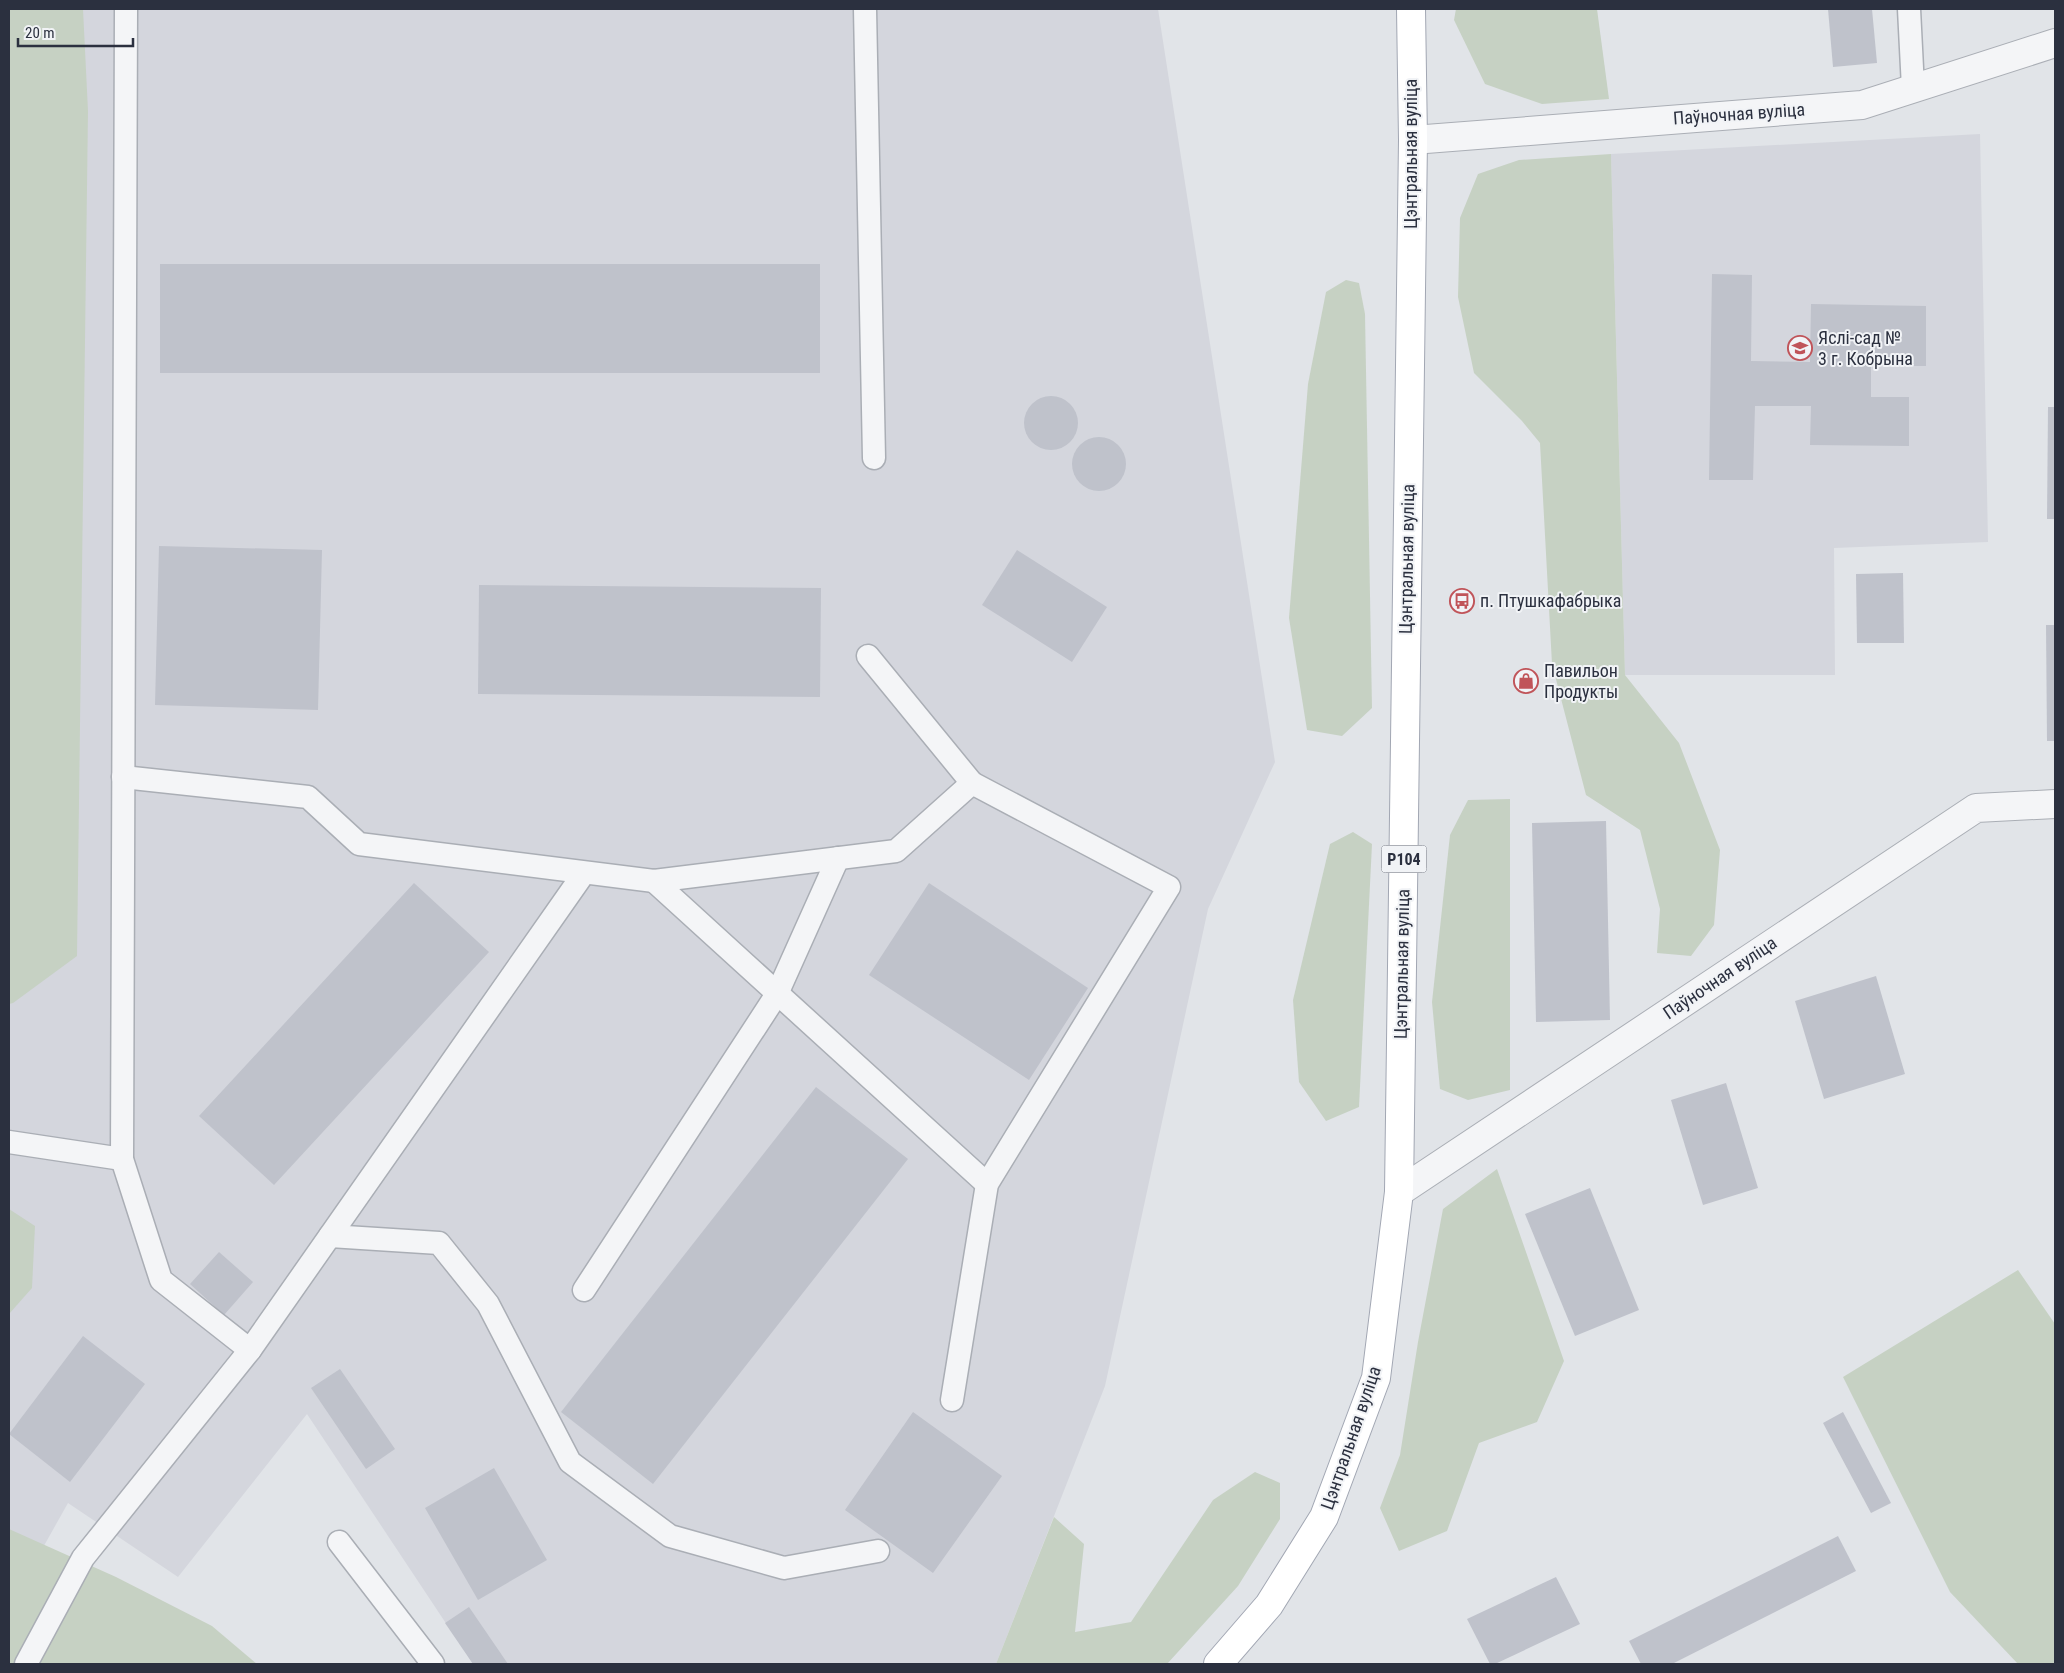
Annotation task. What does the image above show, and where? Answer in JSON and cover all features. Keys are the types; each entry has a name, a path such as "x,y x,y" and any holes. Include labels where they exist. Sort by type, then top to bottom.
{"main road":[{"name":"Цэнтральная вуліца","path":"1218,1664 1269,1605 1324,1517 1376,1378 1398,1192 1413,140 1411,9"}],"street":[{"name":"Паўночная вуліца","path":"1413,140 1862,105 2055,43"},
{"name":"Паўночная вуліца","path":"1398,1192 1976,808 2055,804"}],"lane":[{"path":"126,9 122,1159 161,1280 250,1350"},
{"path":"865,9 874,458"},
{"path":"1909,9 1913,88"},
{"path":"868,656 972,783 1169,887 987,1184 952,1400"},
{"path":"123,777 308,797 359,844 654,881 896,851 972,783"},
{"path":"584,1290 777,994 838,858"},
{"path":"26,1664 83,1558 250,1350 584,873"},
{"path":"654,881 987,1184"},
{"path":"9,1142 122,1159"},
{"path":"330,1236 439,1243 488,1304 570,1462 670,1536 784,1568 878,1551"},
{"path":"339,1542 433,1664"}],"shaded area":[{"path":"9,9 1158,9 1275,762 1208,909 1105,1386 996,1664 473,1664 307,1414 178,1577 68,1503 9,1608"},
{"name":"Яслі-сад № 3 г. Кобрына","path":"1980,134 1988,542 1834,548 1835,675 1625,675 1611,154"}],"green space":[{"path":"9,9 83,9 88,111 77,956 9,1004"},
{"path":"1456,9 1597,9 1609,99 1542,104 1485,84 1454,20"},
{"path":"1611,154 1625,675 1679,743 1720,850 1714,925 1691,956 1657,953 1660,909 1640,830 1586,795 1552,664 1540,443 1522,421 1474,373 1458,297 1460,218 1478,174 1519,160"},
{"path":"1346,280 1359,283 1365,314 1372,708 1342,736 1307,730 1289,618 1308,384 1326,292"},
{"path":"1510,799 1510,1090 1468,1100 1440,1089 1432,1002 1450,835 1468,800"},
{"path":"1353,832 1372,844 1359,1107 1326,1121 1299,1082 1293,1000 1330,844"},
{"path":"1497,1169 1564,1361 1537,1422 1479,1443 1447,1531 1399,1551 1380,1508 1400,1455 1418,1342 1443,1209"},
{"path":"9,1209 35,1226 32,1288 9,1314"},
{"path":"2018,1270 2055,1324 2055,1664 2018,1664 1950,1592 1843,1377"},
{"path":"1255,1472 1280,1483 1280,1519 1238,1586 1167,1664 996,1664 1054,1517 1084,1544 1075,1632 1131,1622 1213,1500"},
{"path":"9,1529 116,1577 212,1626 257,1664 9,1664"}],"building":[{"path":"1828,9 1872,9 1877,63 1833,67"},
{"path":"160,264 820,264 820,373 160,373"},
{"path":"1712,274 1752,275 1751,361 1810,362 1811,304 1926,306 1926,366 1871,366 1871,397 1909,397 1909,446 1810,445 1811,406 1755,406 1753,480 1709,480"},
{"path":"1046,396 1056,396 1066,400 1074,408 1078,423 1074,438 1066,446 1056,450 1046,450 1036,446 1028,438 1024,428 1024,418 1028,408 1036,400"},
{"path":"2048,407 2055,407 2055,519 2047,519"},
{"path":"1094,437 1104,437 1114,441 1122,449 1126,464 1122,479 1114,487 1104,491 1094,491 1084,487 1076,479 1072,469 1072,459 1076,449 1084,441"},
{"path":"159,546 322,550 318,710 155,705"},
{"path":"1017,550 1107,607 1072,662 982,605"},
{"path":"1903,573 1904,643 1857,643 1856,574"},
{"path":"479,585 821,588 820,697 478,694"},
{"path":"2046,625 2055,625 2055,741 2047,741"},
{"path":"1606,821 1610,1020 1536,1022 1532,823"},
{"path":"414,883 489,952 274,1185 199,1116"},
{"path":"929,883 1088,988 1029,1080 869,975"},
{"path":"1876,976 1905,1074 1824,1099 1795,1001"},
{"path":"1726,1083 1758,1188 1703,1205 1671,1100"},
{"path":"816,1087 908,1159 653,1484 561,1412"},
{"path":"1590,1188 1639,1310 1575,1336 1525,1214"},
{"path":"219,1252 253,1282 224,1315 190,1284"},
{"path":"83,1336 145,1384 70,1482 9,1434"},
{"path":"340,1369 395,1449 366,1469 311,1388"},
{"path":"913,1412 1002,1476 933,1573 845,1510"},
{"path":"1843,1412 1891,1503 1871,1513 1823,1423"},
{"path":"494,1468 547,1560 478,1600 425,1508"},
{"path":"1838,1536 1856,1571 1672,1664 1641,1664 1629,1641"},
{"path":"1556,1577 1580,1624 1495,1664 1490,1664 1467,1619"},
{"path":"469,1607 508,1664 473,1664 445,1623"}],"place":[{"name":"Яслі-сад № 3 г. Кобрына","path":"1800,348"},
{"name":"п. Птушкафабрыка","path":"1462,601"},
{"name":"Павильон Продукты","path":"1526,681"}]}
